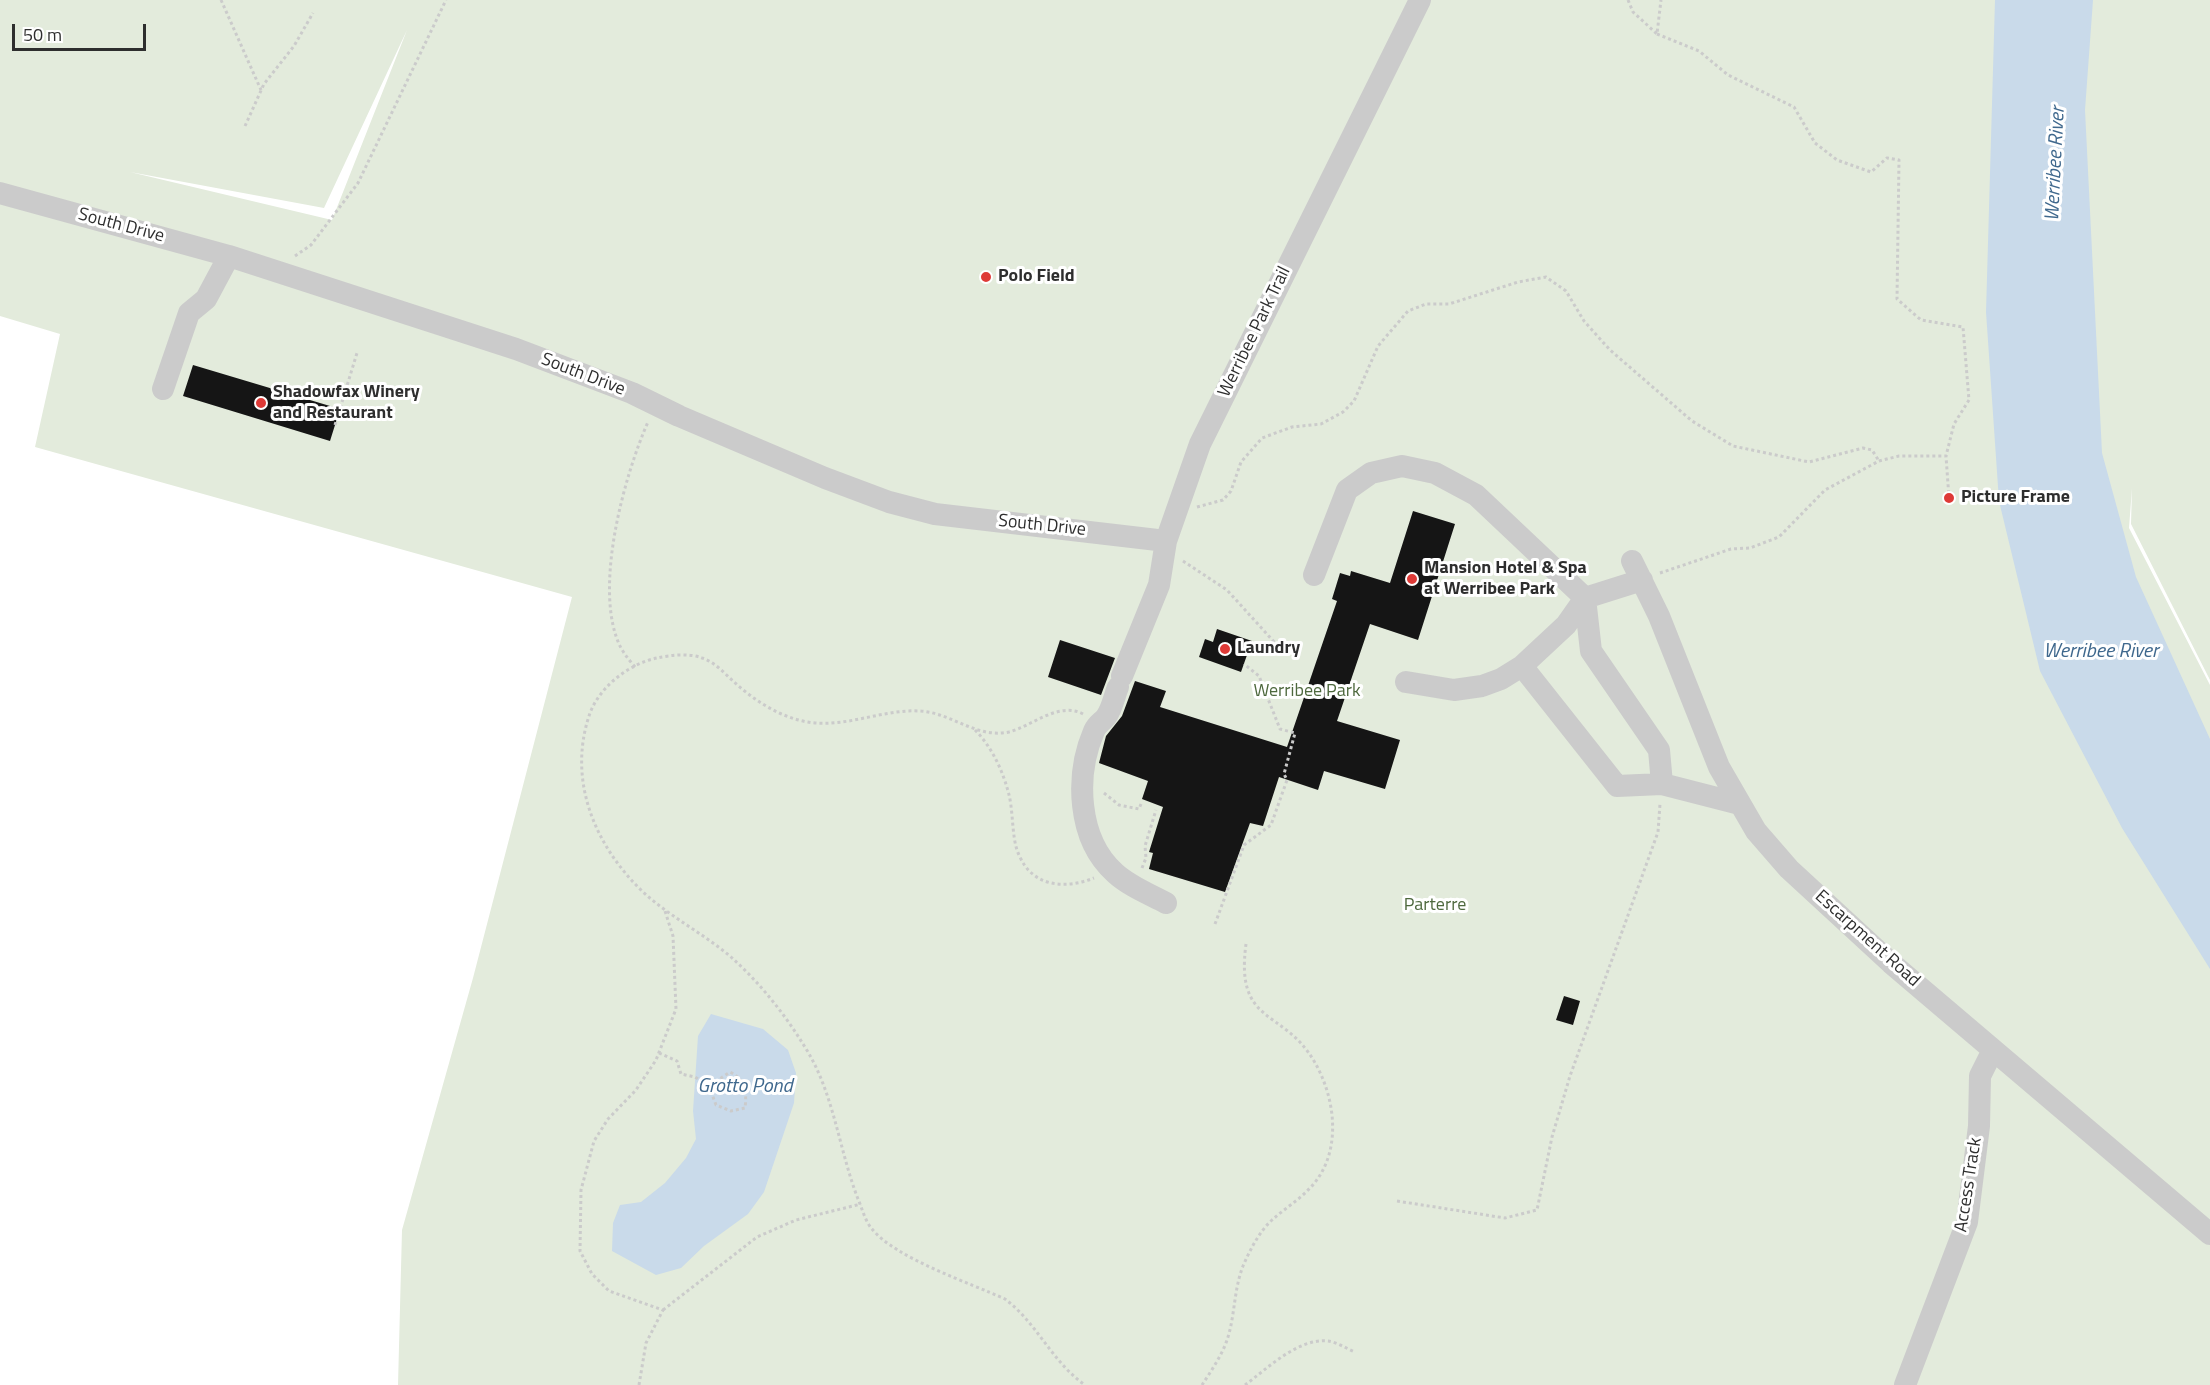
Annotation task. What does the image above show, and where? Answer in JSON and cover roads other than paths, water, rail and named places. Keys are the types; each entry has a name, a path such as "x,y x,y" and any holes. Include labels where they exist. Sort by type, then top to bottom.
{"street":[{"name":"Werribee Park Trail","path":"1166,903 1136,887 1113,871 1097,851 1085,819 1082,799 1086,762 1095,728 1106,718 1159,585 1165,547 1200,444 1420,0"},
{"name":"South Drive","path":"0,193 230,256 516,349 655,405 825,478 889,502 935,514 1165,547"},
{"path":"162,389 189,313 206,299 230,256"},
{"path":"1314,576 1347,490 1371,473 1402,466 1435,473 1476,495 1585,598 1591,651 1659,750 1662,784"},
{"name":"Escarpment Road","path":"1585,598 1637,571 1659,616 1719,767 1756,831 1789,869 1891,963 2210,1234"},
{"path":"1406,682 1454,690 1482,686 1522,666 1566,625 1585,598"},
{"path":"1522,666 1617,786 1662,784 1740,804"},
{"name":"Access Track","path":"1905,1385 1967,1222 1979,1126 1980,1076 1993,1050"}],"water":[{"name":"Werribee River","path":"1995,0 2093,0 2085,110 2102,453 2136,577 2210,739 2210,969 2122,828 2040,671 1999,501 1986,312"},
{"name":"Grotto Pond","path":"711,1014 763,1029 788,1050 796,1073 794,1103 764,1192 748,1214 704,1246 681,1268 656,1275 612,1251 613,1223 620,1205 641,1202 665,1183 686,1158 696,1139 693,1111 698,1036"}],"place":[{"name":"Polo Field","path":"986,277"},
{"name":"Shadowfax Winery and Restaurant","path":"261,403"},
{"name":"Picture Frame","path":"1949,498"},
{"name":"Mansion Hotel & Spa at Werribee Park","path":"1412,579"},
{"name":"Laundry","path":"1225,649"}],"park label":[{"name":"Werribee Park","path":"1307,692"},
{"name":"Parterre","path":"1435,906"}]}
